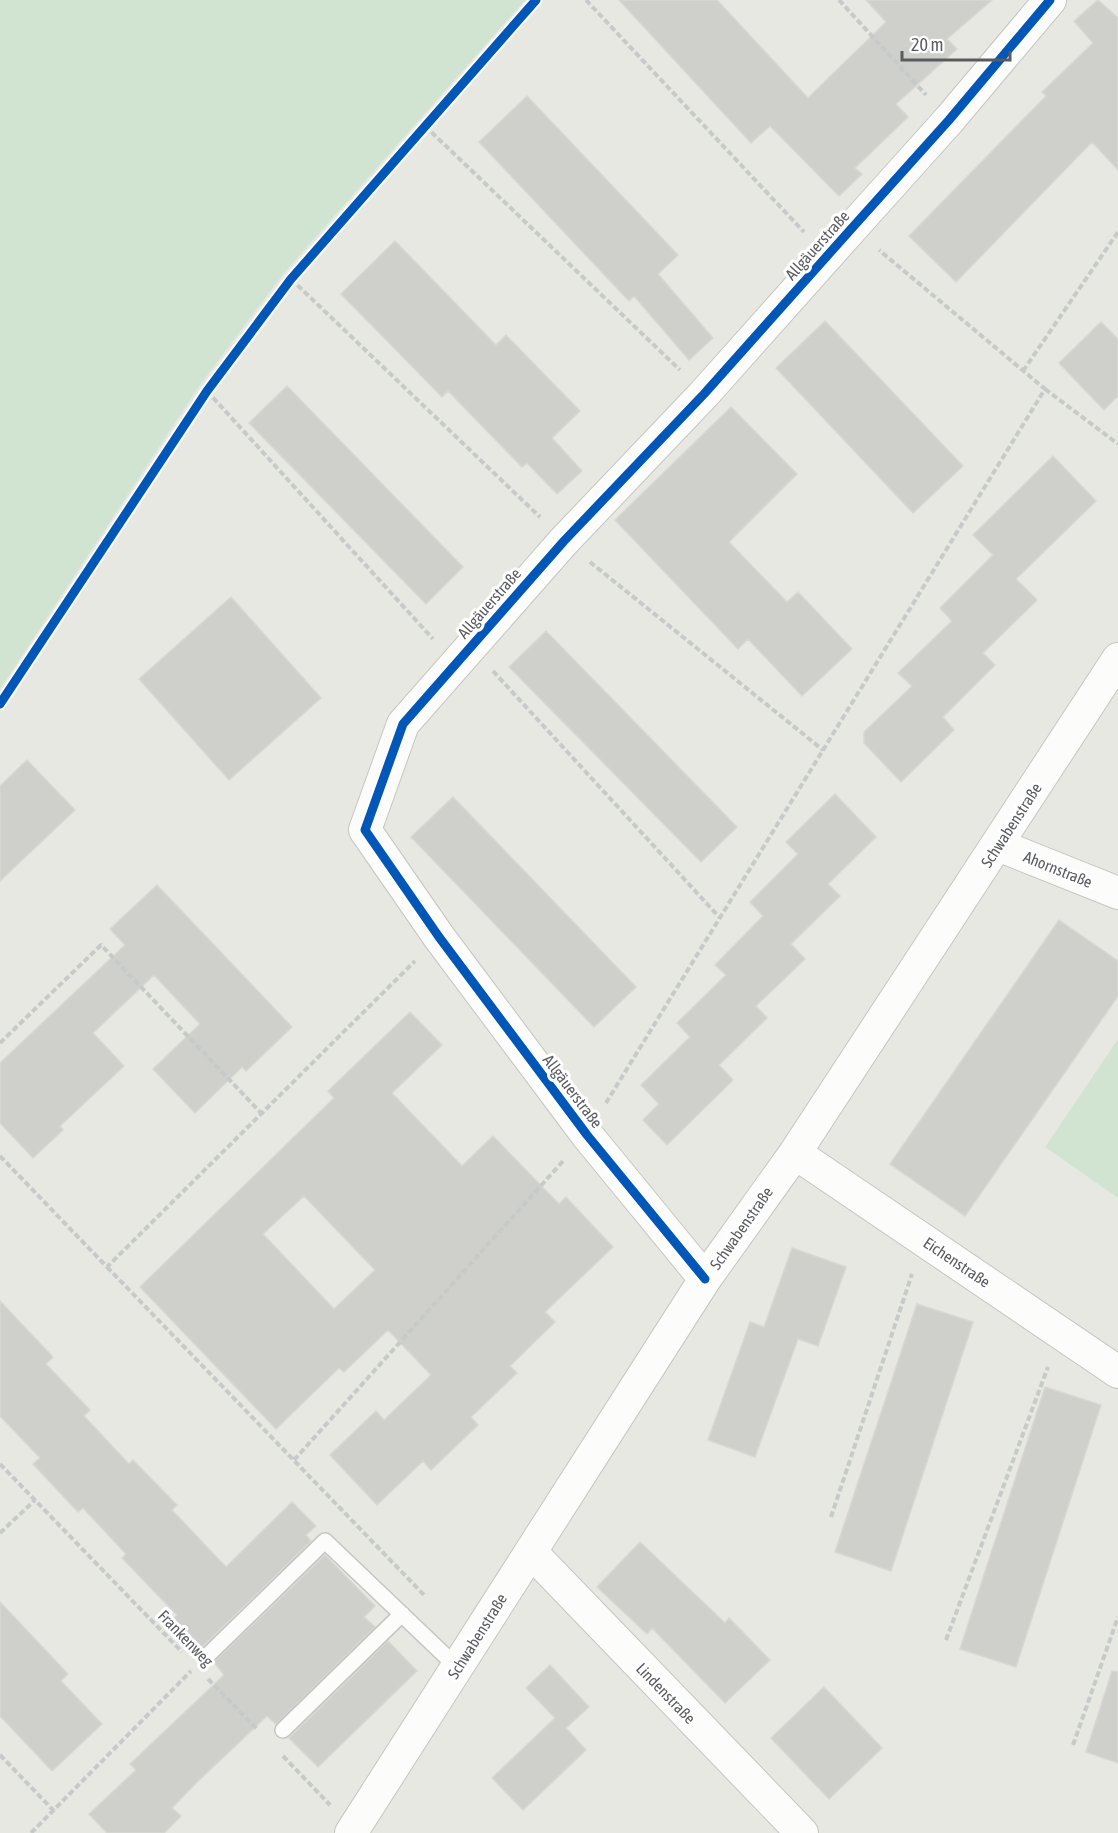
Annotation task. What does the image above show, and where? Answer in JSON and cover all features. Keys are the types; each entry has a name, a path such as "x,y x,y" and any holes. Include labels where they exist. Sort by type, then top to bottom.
{"street":[{"name":"Allgäuerstraße","path":"705,1279 586,1135 439,937 365,830 403,724 564,541 704,394 949,120 1050,0"},
{"name":"Schwabenstraße","path":"353,1831 705,1279 795,1152 1118,659"},
{"name":"Ahornstraße","path":"998,845 1118,893"},
{"name":"Eichenstraße","path":"795,1152 1118,1372"},
{"name":"Lindenstraße","path":"531,1552 802,1833"}],"lane":[{"path":"209,1654 325,1541 457,1667"},
{"path":"283,1730 402,1614"}],"path":[{"path":"586,0 827,256"},
{"path":"839,0 949,120"},
{"path":"425,126 704,394"},
{"path":"852,228 1045,389 1118,444"},
{"path":"1023,371 1118,232"},
{"path":"294,1460 586,1135 1045,389"},
{"path":"207,391 720,918"},
{"path":"107,1267 439,937"},
{"path":"0,1043 101,945 262,1114"},
{"path":"0,1156 431,1602"},
{"path":"831,1517 924,1239"},
{"path":"946,1640 1061,1332"},
{"path":"0,1533 35,1500"},
{"path":"1073,1745 1118,1617"},
{"path":"31,1833 196,1666"},
{"path":"278,1750 353,1831"},
{"path":"0,1755 54,1811"}],"green space":[{"path":"0,0 525,0 284,273 200,385 0,689"},
{"path":"1118,1039 1118,1198 1045,1147"}],"building":[{"path":"619,0 717,0 808,98 886,22 866,0 992,0 947,39 957,49 896,104 908,117 855,168 862,174 839,196 770,126 751,143"},
{"path":"1098,0 1118,18 1118,170 1092,142 956,282 909,236 1046,96 1042,92 1093,43 1074,21"},
{"path":"527,96 678,255 658,274 713,338 689,360 634,296 629,301 479,142"},
{"path":"395,241 496,345 506,335 580,411 552,438 582,471 557,494 527,463 522,467 448,391 442,397 341,294"},
{"path":"825,321 963,466 913,513 776,368"},
{"path":"1101,322 1118,339 1118,396 1104,410 1059,363"},
{"path":"287,386 463,567 426,604 249,423"},
{"path":"731,407 797,474 729,542 787,602 798,592 852,649 802,696 748,639 738,649 615,520"},
{"path":"1053,456 1096,501 1016,579 1037,600 983,653 995,665 943,717 954,730 901,782 864,743 864,732 912,686 898,673 952,621 940,608 993,555 973,535"},
{"path":"231,597 321,698 229,780 139,679"},
{"path":"546,631 737,827 701,862 509,667"},
{"path":"27,760 75,810 0,881 0,786"},
{"path":"835,794 876,837 828,884 840,896 791,944 805,959 756,1006 767,1018 719,1065 733,1080 667,1145 643,1120 659,1104 641,1085 690,1037 677,1023 726,975 715,965 763,916 750,902 798,854 786,842"},
{"path":"453,797 636,987 594,1027 411,837"},
{"path":"157,885 292,1027 246,1071 242,1067 195,1113 153,1069 200,1024 154,975 93,1033 124,1066 60,1126 63,1130 33,1158 0,1123 0,1063 125,945 110,929"},
{"path":"1059,920 1118,961 1118,996 965,1216 890,1164"},
{"path":"410,1012 442,1045 392,1093 462,1166 493,1136 559,1204 566,1197 613,1247 545,1312 555,1322 510,1366 517,1373 471,1417 478,1425 431,1470 423,1461 377,1505 330,1455 376,1411 384,1420 431,1375 388,1330 344,1372 339,1368 276,1429 140,1287 334,1098 328,1091","holes":["304,1196 375,1270 334,1309 263,1234"]},
{"path":"792,1248 846,1267 818,1346 798,1339 755,1457 708,1440 750,1322 764,1327"},
{"path":"0,1301 53,1357 46,1364 90,1410 84,1416 129,1464 133,1460 177,1505 172,1510 226,1567 292,1502 316,1526 306,1535 311,1541 201,1648 173,1619 177,1615 122,1558 126,1554 83,1508 78,1512 33,1464 40,1458 0,1416"},
{"path":"917,1304 973,1322 891,1571 835,1552"},
{"path":"1045,1387 1101,1405 1016,1667 960,1649"},
{"path":"640,1542 725,1623 729,1618 770,1660 725,1703 652,1628 647,1634 597,1587"},
{"path":"325,1555 375,1606 364,1617 375,1627 276,1724 267,1716 196,1783 172,1808 181,1816 164,1833 107,1833 89,1814 136,1770 130,1764 224,1675 214,1662"},
{"path":"0,1602 68,1674 61,1681 102,1724 52,1771 0,1716"},
{"path":"388,1641 417,1671 318,1767 289,1738"},
{"path":"550,1665 589,1707 566,1728 586,1750 523,1810 492,1778 555,1718 526,1688"},
{"path":"1112,1671 1118,1672 1118,1763 1086,1752"},
{"path":"824,1687 882,1748 829,1799 771,1738"}],"cycle path":[{"path":"0,704 207,391 291,279 536,0"},
{"path":"705,1279 587,1135 439,937 365,830 403,724 564,541 704,394 949,120 1050,0"}]}
